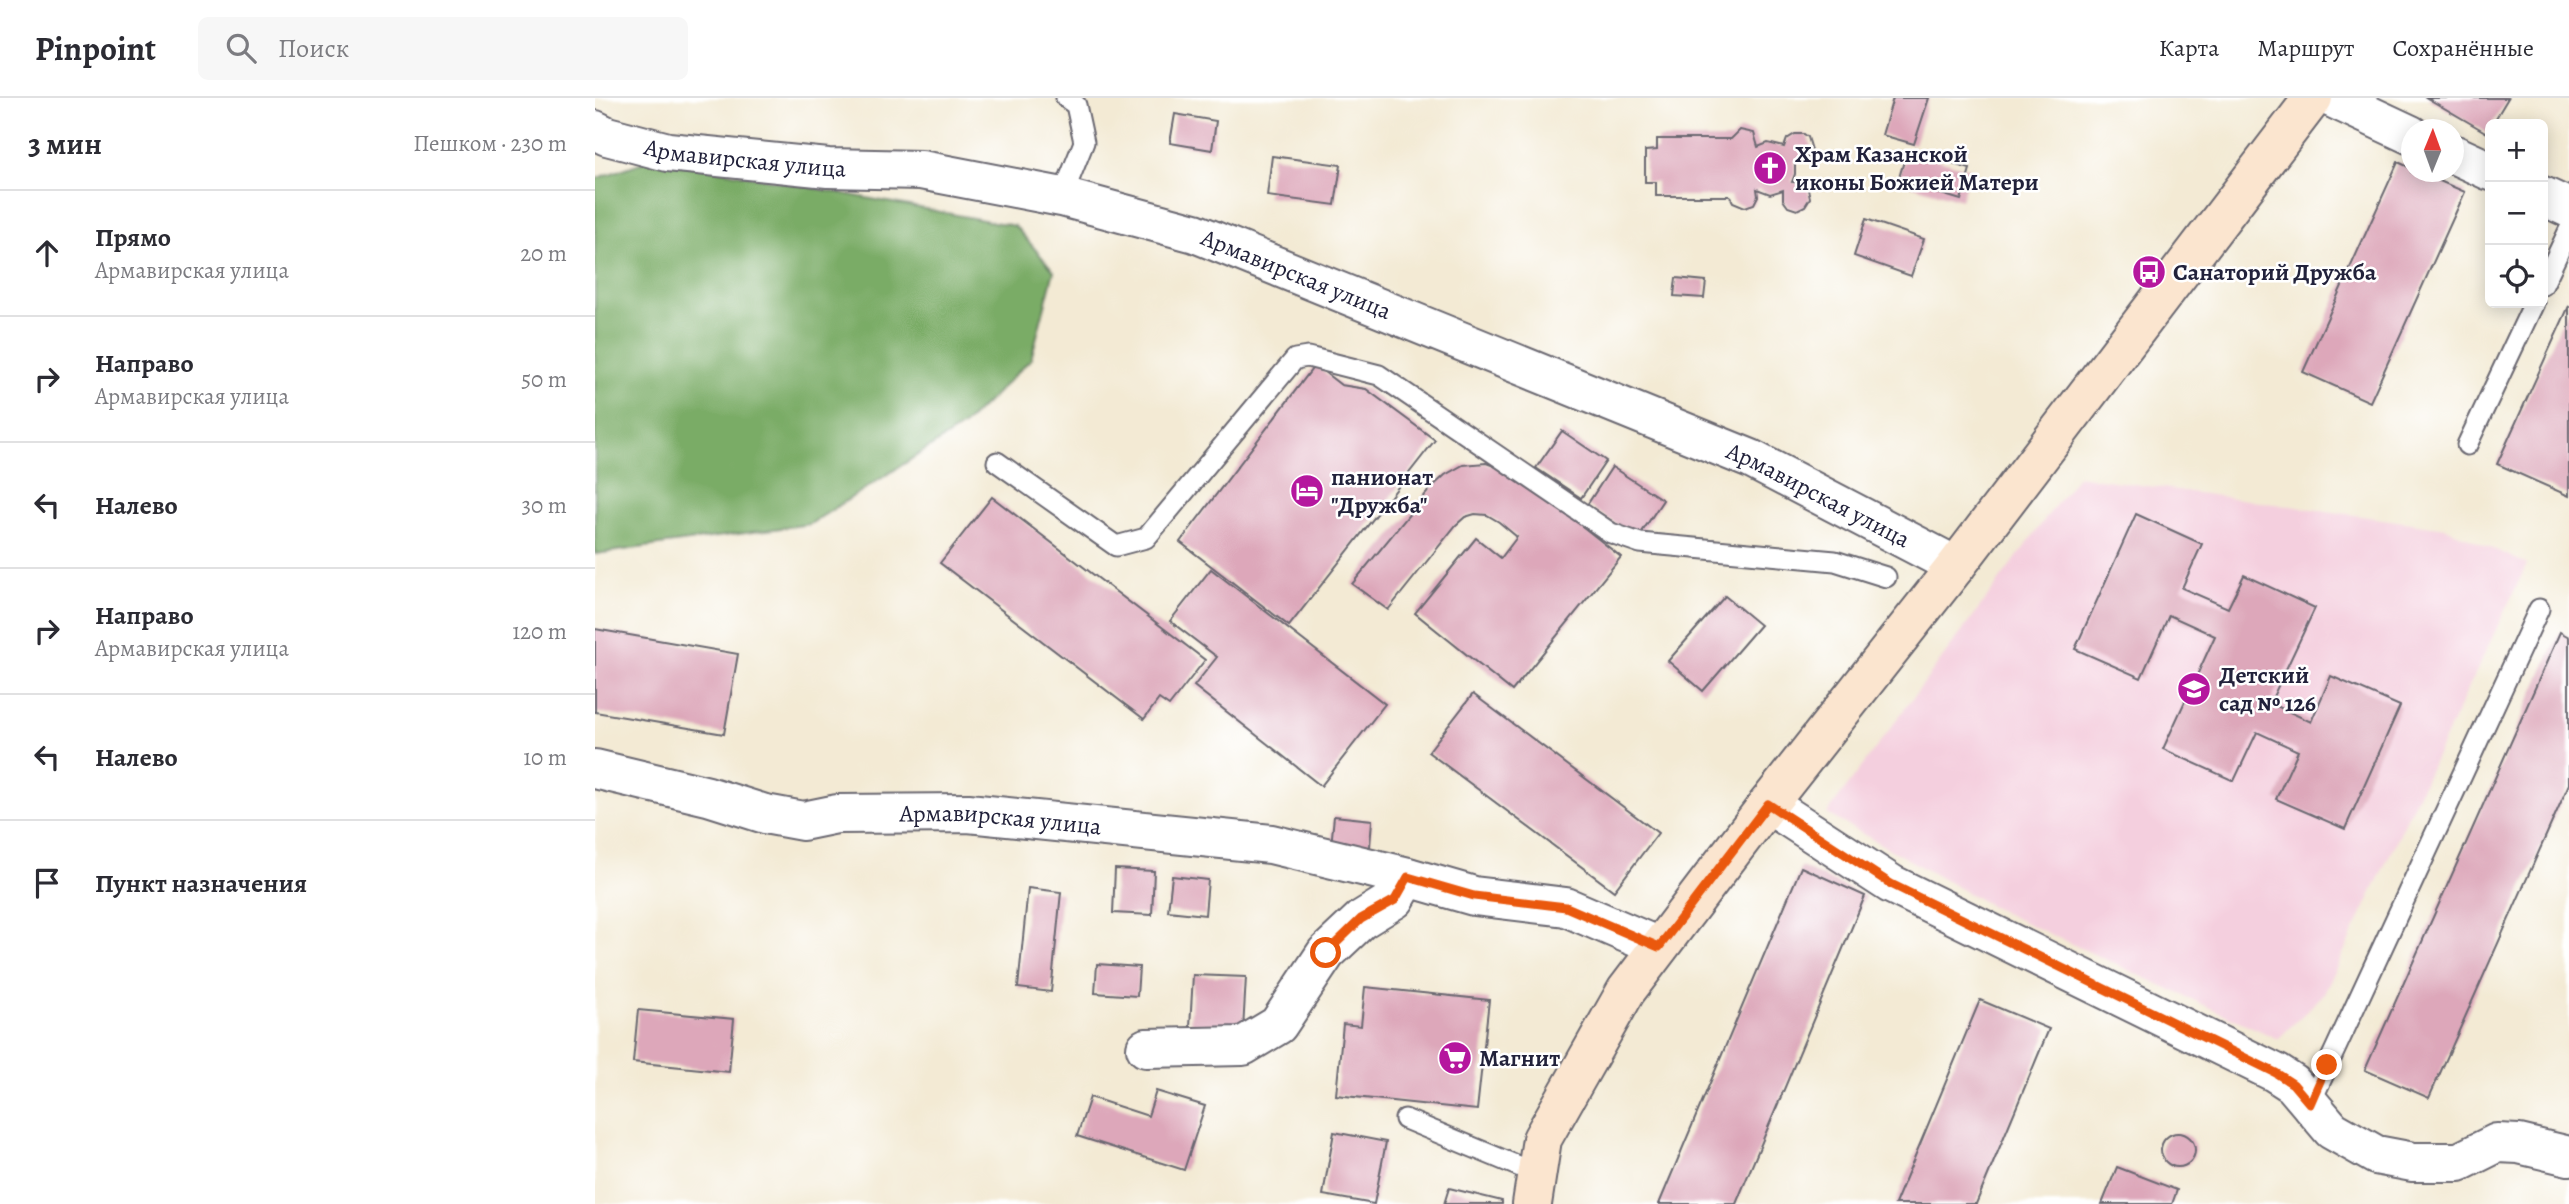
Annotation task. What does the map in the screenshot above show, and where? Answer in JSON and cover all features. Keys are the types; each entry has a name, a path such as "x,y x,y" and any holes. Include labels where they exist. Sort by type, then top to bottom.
{"main road":[{"path":"1534,1189 1542,1139 1626,991 1768,804 1956,566 2313,98"}],"street":[{"path":"2332,98 2401,130"},
{"name":"Армавирская улица","path":"595,130 607,136 668,152 828,169 921,170 1062,197 1195,233 1738,453 1956,566"},
{"path":"2464,159 2485,170"},
{"path":"2548,198 2569,208"},
{"name":"Армавирская улица","path":"595,769 708,796 765,814 803,821 837,814 968,813 1271,844 1474,896 1566,907 1659,947"},
{"path":"1768,804 1891,884 2276,1073 2293,1084 2332,1130 2377,1155 2413,1162 2459,1162 2497,1143 2519,1144 2569,1156"},
{"path":"1146,1048 1243,1046 1278,1025 1326,953 1361,919 1395,900 1408,877"}],"lane":[{"path":"1062,197 1084,142 1076,105 1066,98"},
{"path":"2548,274 2569,230"},
{"path":"2467,445 2532,308"},
{"path":"997,462 1116,546 1146,538 1295,359 1308,357 1379,375 1611,533 1640,544 1835,561 1887,577"},
{"path":"2310,1104 2539,609"},
{"path":"1405,1119 1534,1189"}],"shaded area":[{"name":"Детский сад № 126","path":"2077,476 2446,528 2527,564 2324,994 2278,1039 2000,911 1827,814"}],"green space":[{"path":"654,158 1015,226 1054,271 1031,359 963,426 810,524 595,554 595,179"}],"building":[{"path":"1893,98 1929,98 1914,144 1882,135"},
{"path":"2427,98 2508,98 2495,119 2485,119 2485,132"},
{"path":"1175,114 1216,121 1212,150 1170,143"},
{"path":"1740,130 1754,133 1758,147 1768,143 1784,147 1787,139 1795,134 1808,137 1812,150 1807,158 1795,161 1792,182 1802,183 1808,189 1810,198 1805,206 1797,210 1788,207 1783,200 1783,190 1770,194 1757,189 1758,196 1754,204 1745,207 1733,202 1730,196 1656,196 1656,182 1645,182 1645,151 1657,150 1657,139 1731,139"},
{"path":"1907,151 1970,169 1961,200 1898,181"},
{"path":"1272,156 1341,165 1335,205 1267,196"},
{"path":"2398,162 2401,163 2401,182 2442,182 2465,192 2370,402 2303,372"},
{"path":"1866,219 1924,239 1911,276 1854,256"},
{"path":"1676,278 1706,281 1704,298 1674,296"},
{"path":"2569,306 2569,496 2497,464"},
{"name":"панионат \"Дружба\"","path":"1315,365 1341,385 1366,389 1435,440 1289,626 1180,542"},
{"path":"1562,431 1606,461 1581,498 1536,468"},
{"path":"1486,463 1505,470 1548,499 1621,557 1512,691 1415,613 1476,538 1501,558 1517,537 1499,522 1487,515 1465,517 1388,610 1352,584 1430,489 1445,475 1463,465"},
{"path":"1612,467 1663,500 1638,538 1587,505"},
{"path":"992,497 1205,660 1169,706 1159,699 1144,719 940,563"},
{"path":"2136,514 2202,544 2182,588 2228,608 2244,575 2315,608 2270,703 2311,722 2331,676 2400,706 2345,829 2276,799 2298,751 2257,732 2234,781 2163,749 2215,636 2169,615 2141,678 2075,649"},
{"path":"1211,569 1385,704 1321,786 1194,686 1217,657 1170,621"},
{"path":"1725,596 1760,625 1703,691 1668,661"},
{"path":"595,629 738,654 724,734 595,712"},
{"path":"2560,632 2569,637 2569,784 2429,1098 2365,1070"},
{"path":"1473,694 1658,833 1614,891 1428,752"},
{"path":"1334,816 1372,820 1369,860 1330,857"},
{"path":"1801,867 1865,896 1736,1204 1659,1204"},
{"path":"1115,869 1154,871 1152,915 1113,913"},
{"path":"1172,876 1208,880 1205,915 1168,911"},
{"path":"1028,888 1061,892 1051,992 1018,988"},
{"path":"1097,964 1139,967 1137,996 1095,993"},
{"path":"1193,975 1246,977 1243,1030 1190,1027"},
{"path":"1365,987 1489,1000 1477,1110 1336,1095 1343,1024 1361,1026"},
{"path":"1980,1000 2049,1029 1976,1204 1895,1204"},
{"path":"638,1010 734,1019 729,1072 633,1062"},
{"path":"1156,1091 1205,1106 1184,1170 1077,1136 1090,1097 1148,1116"},
{"path":"1334,1132 1386,1142 1374,1204 1323,1195"},
{"path":"2178,1133 2190,1138 2195,1150 2190,1162 2178,1167 2166,1162 2161,1150 2166,1138"},
{"path":"2117,1167 2177,1190 2172,1204 2102,1204"},
{"path":"1449,1188 1502,1201 1502,1204 1444,1204"}],"place":[{"name":"Храм Казанской иконы Божией Матери","path":"1770,168"},
{"name":"Санаторий Дружба","path":"2149,272"},
{"name":"панионат \"Дружба\"","path":"1307,491"},
{"name":"Детский сад № 126","path":"2194,689"},
{"name":"Магнит","path":"1455,1058"}],"route":[{"path":"1326,953 1361,919 1395,900 1408,877 1474,896 1566,907 1659,947 1768,804 1891,884 2276,1073 2293,1084 2310,1104 2327,1065"}]}
